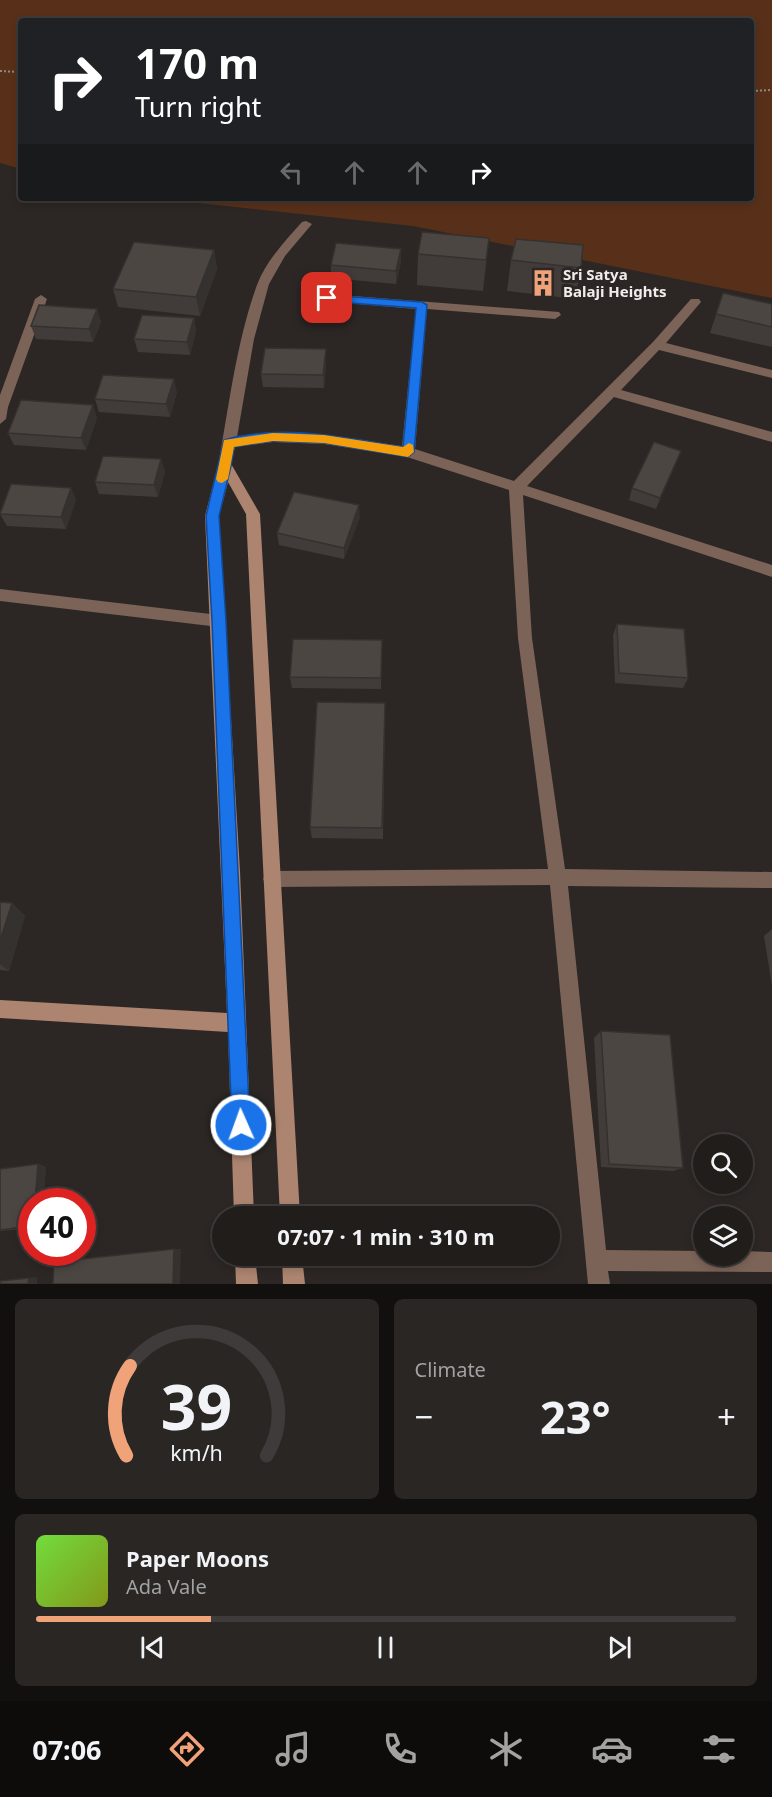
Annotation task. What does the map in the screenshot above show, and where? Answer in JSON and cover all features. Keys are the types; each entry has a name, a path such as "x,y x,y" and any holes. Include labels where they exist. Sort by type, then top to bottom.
{"street":[{"path":"244,1206 219,621 212,516 225,466 248,339 263,284 280,254 306,224"},
{"path":"327,298 555,315"},
{"path":"0,419 2,406 41,299"},
{"path":"599,1284 558,877 525,638 516,488 657,345 695,302"},
{"path":"408,452 422,305"},
{"path":"657,345 772,374"},
{"path":"610,391 772,437"},
{"path":"228,443 273,437 324,439 408,452 772,572"},
{"path":"225,466 253,514 289,1206"},
{"path":"0,595 219,621"},
{"path":"272,879 558,877 772,880"},
{"path":"0,1009 237,1023"},
{"path":"597,1260 772,1262"},
{"path":"245,1266 246,1284"},
{"path":"293,1266 294,1284"}],"path":[{"path":"0,71 18,72"},
{"path":"754,91 772,90"}],"shaded area":[{"path":"0,0 772,0 772,298 413,226 180,201 754,201 754,18 18,18 18,168 0,163"}],"building":[{"path":"422,232 489,238 486,260 418,254"},
{"path":"516,239 583,245 581,268 511,260"},
{"path":"134,242 214,250 196,297 113,289"},
{"path":"336,243 401,249 396,271 331,265"},
{"path":"723,293 772,304 772,327 716,314"},
{"path":"39,305 97,309 89,329 31,326"},
{"path":"142,315 194,318 187,342 134,339"},
{"path":"265,348 326,349 323,375 261,374"},
{"path":"103,375 174,379 166,404 95,399"},
{"path":"21,400 93,405 81,438 8,433"},
{"path":"654,442 681,451 660,498 632,488"},
{"path":"103,456 161,459 154,485 95,482"},
{"path":"11,484 71,488 61,517 0,514"},
{"path":"294,492 359,505 344,548 277,533"},
{"path":"617,624 684,629 688,678 619,673"},
{"path":"293,639 382,640 381,678 290,677"},
{"path":"317,702 385,703 382,828 310,827"},
{"path":"0,902 12,903 0,941"},
{"path":"601,1031 670,1035 683,1168 609,1164"},
{"path":"38,1164 36,1188 18,1188 18,1228 0,1230 0,1169"},
{"path":"174,1249 173,1284 53,1284 54,1266 96,1266 96,1257"},
{"path":"29,1278 28,1284 0,1284 0,1281"}],"slow traffic":[{"path":"222,479 228,443 273,437 324,439 408,452 409,448"}],"place":[{"name":"Sri Satya Balaji Heights","path":"543,283"}],"route":[{"path":"241,1125 231,871 212,516 225,466 228,443 273,437 324,439 408,452 422,305 327,298"}]}
